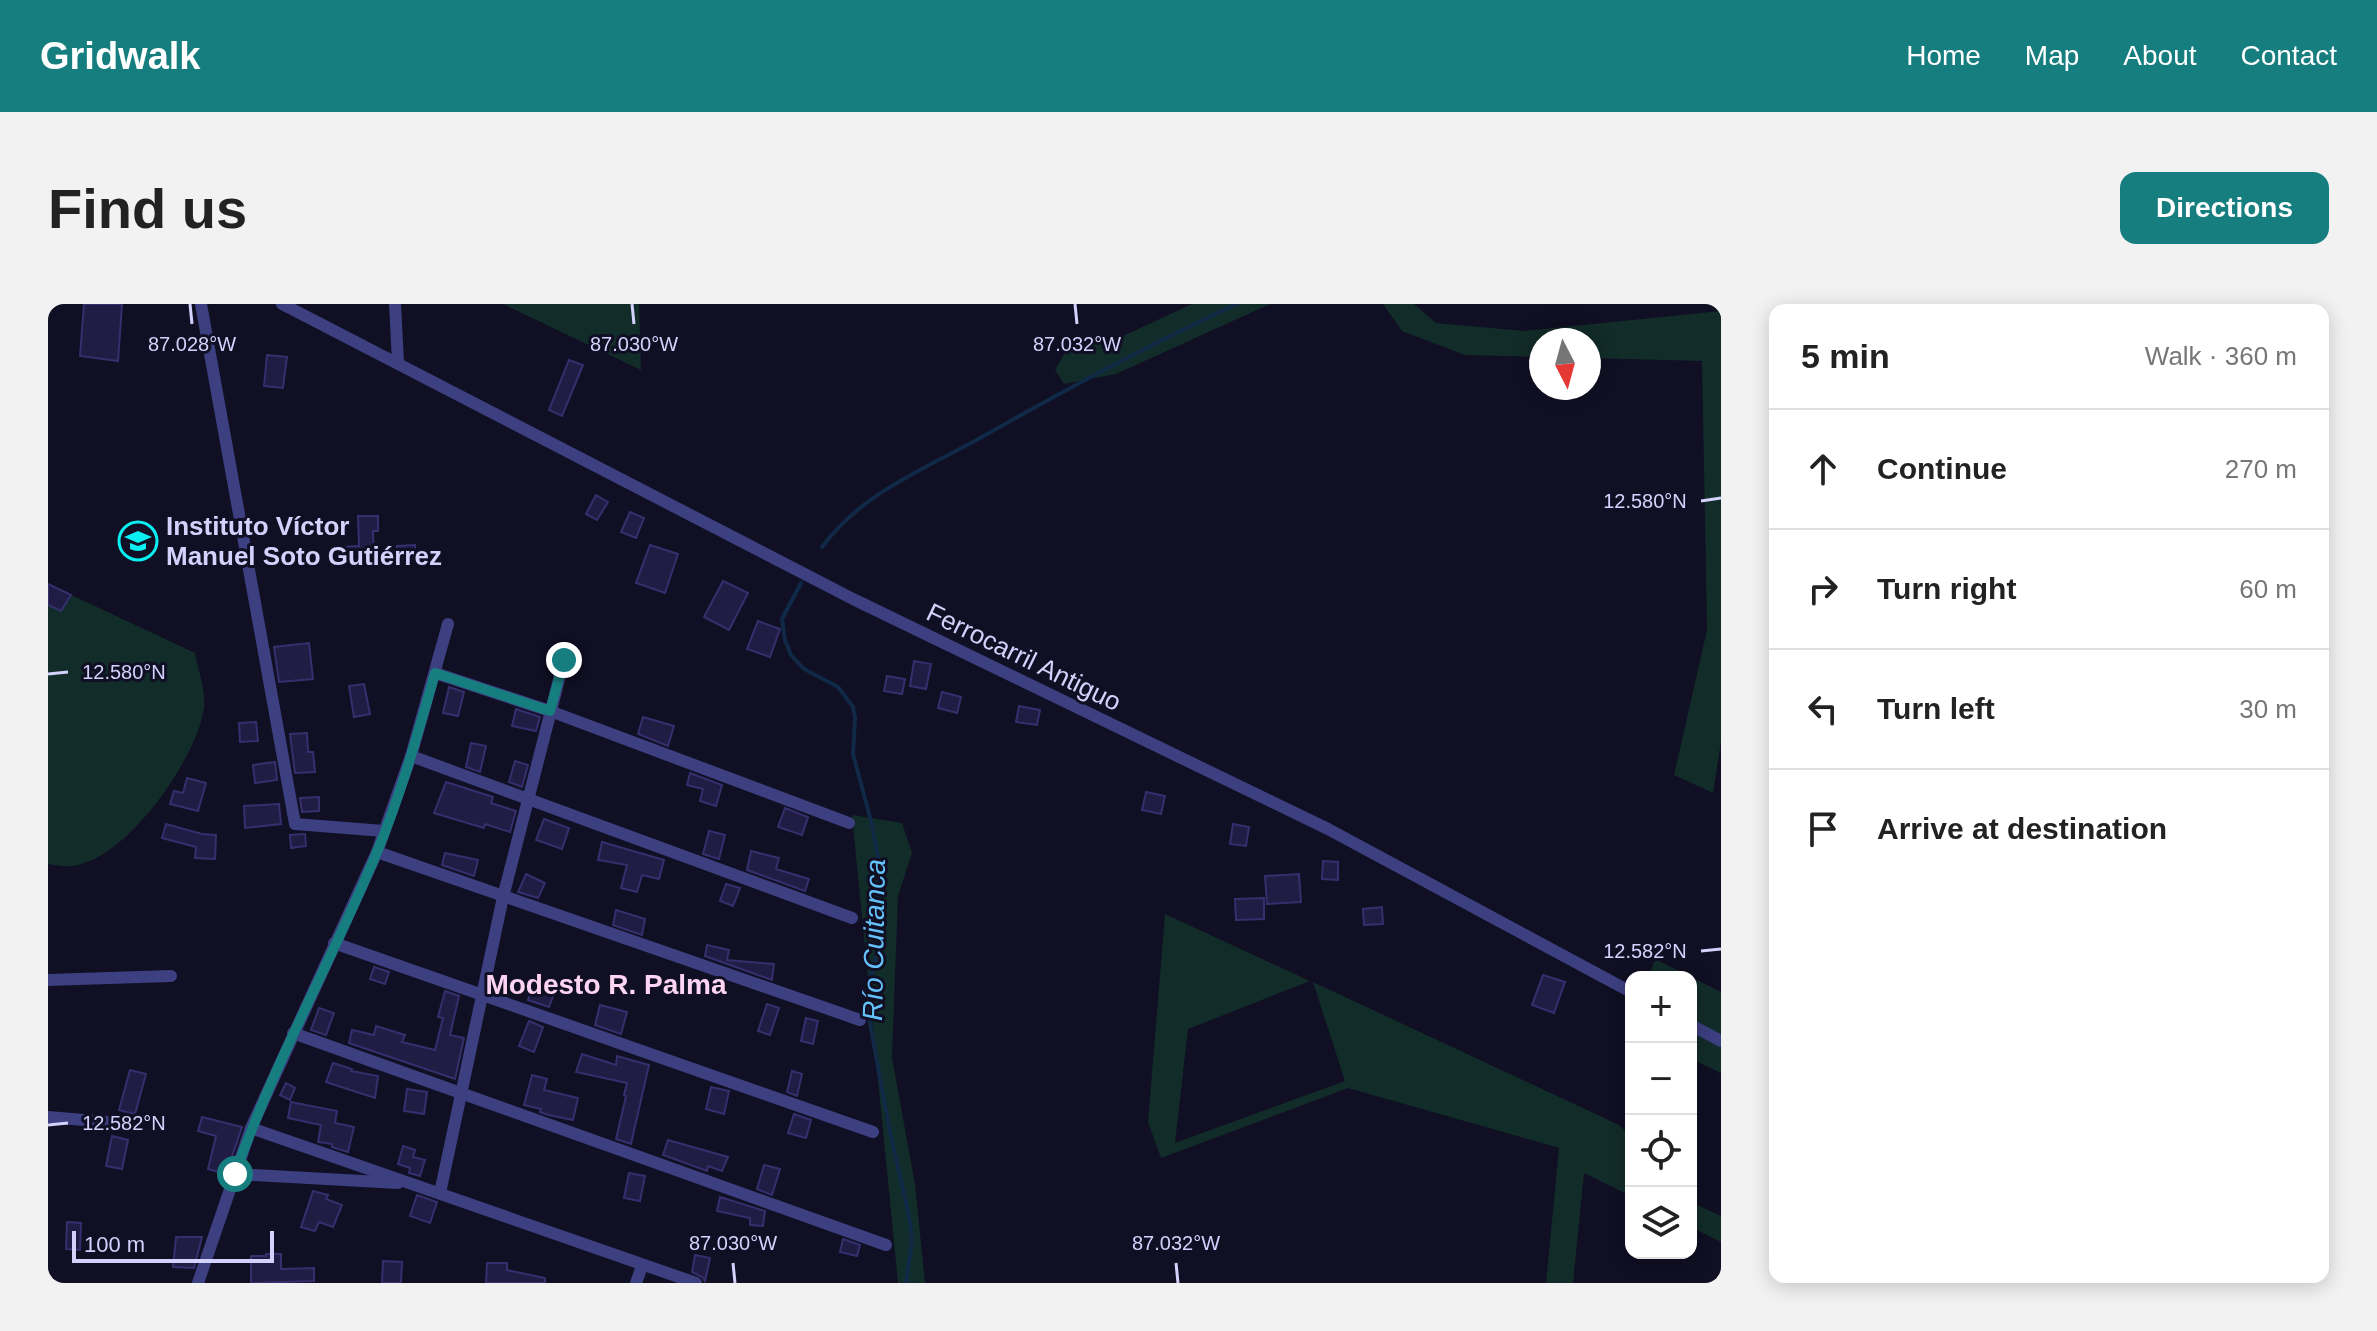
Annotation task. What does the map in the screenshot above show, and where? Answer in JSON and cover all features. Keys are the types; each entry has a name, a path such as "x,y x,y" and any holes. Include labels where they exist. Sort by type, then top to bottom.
{"street":[{"path":"201,304 295,824 384,831"},
{"name":"Ferrocarril Antiguo","path":"282,304 853,599 1328,829 1625,989"},
{"path":"395,304 398,362"},
{"path":"198,1283 251,1128 377,852 411,756 448,624"},
{"path":"440,1193 503,897 564,660"},
{"path":"435,673 550,711 849,823"},
{"path":"411,756 852,918"},
{"path":"377,852 860,1020"},
{"path":"334,943 873,1132"},
{"path":"48,980 171,976"},
{"path":"1697,1028 1721,1041"},
{"path":"293,1033 886,1245"},
{"path":"48,1117 131,1124"},
{"path":"251,1128 696,1283"},
{"path":"235,1174 413,1184"},
{"path":"636,1283 642,1266"}],"green space":[{"path":"503,304 639,304 641,370"},
{"path":"1192,304 1270,304 1116,374 1064,384 1055,370 1066,351 1123,336"},
{"path":"1383,304 1414,304 1436,323 1529,330 1529,357 1465,355 1402,331"},
{"path":"1721,311 1721,742 1713,793 1674,775 1707,630 1702,361 1601,358 1601,328 1554,328"},
{"path":"48,584 195,653 204,694 199,729 174,778 156,804 115,846 93,860 69,866 48,864"},
{"path":"852,815 902,823 912,853 898,896 892,1058 915,1184 925,1283 898,1283"},
{"path":"1165,914 1310,981 1188,1029 1175,1143 1345,1081 1313,982 1619,1125 1625,1131 1625,1193 1584,1173 1573,1283 1546,1283 1559,1148 1348,1088 1161,1158 1148,1122"},
{"path":"1655,959 1679,971 1651,971"},
{"path":"1697,980 1721,992 1721,1073 1697,1062"},
{"path":"1697,1205 1721,1216 1721,1242 1697,1230"}],"building":[{"path":"84,304 122,304 118,361 80,356"},
{"path":"267,355 287,357 283,388 264,386"},
{"path":"569,360 583,365 562,416 549,410"},
{"path":"596,495 608,502 597,520 586,514"},
{"path":"630,512 644,518 636,538 621,532"},
{"path":"358,516 378,516 378,531 373,531 374,558 343,561 342,547 359,546"},
{"path":"415,545 415,559 397,560 397,546"},
{"path":"650,545 678,554 665,593 636,583"},
{"path":"723,581 748,593 729,630 704,617"},
{"path":"48,584 71,595 61,611 48,605"},
{"path":"758,621 780,629 770,657 747,649"},
{"path":"309,643 313,679 279,682 274,647"},
{"path":"914,661 931,664 926,689 910,686"},
{"path":"887,676 905,679 902,694 884,691"},
{"path":"364,684 370,714 354,717 349,686"},
{"path":"449,687 464,692 458,716 443,713"},
{"path":"942,692 961,697 957,713 938,708"},
{"path":"1019,706 1040,710 1037,725 1016,722"},
{"path":"516,709 540,717 536,731 512,726"},
{"path":"643,717 674,726 668,746 638,734"},
{"path":"256,722 258,741 240,742 239,723"},
{"path":"307,733 308,752 313,752 315,772 295,773 290,734"},
{"path":"471,743 486,746 480,772 466,767"},
{"path":"515,761 528,765 522,787 509,782"},
{"path":"275,762 277,780 255,783 253,765"},
{"path":"690,773 722,785 716,806 700,801 703,789 687,785"},
{"path":"187,778 206,783 198,811 170,804 174,791 183,793"},
{"path":"446,782 493,797 491,803 516,811 510,832 485,824 484,828 434,813"},
{"path":"1146,792 1165,796 1161,814 1142,810"},
{"path":"319,797 319,811 302,812 300,798"},
{"path":"279,804 281,824 245,828 244,806"},
{"path":"785,808 808,817 802,835 778,827"},
{"path":"544,819 569,828 562,849 536,840"},
{"path":"166,824 216,835 215,859 195,858 196,847 162,838"},
{"path":"1233,824 1249,827 1246,846 1230,844"},
{"path":"709,831 725,835 719,859 703,854"},
{"path":"305,834 306,846 291,848 290,835"},
{"path":"602,842 664,860 659,879 642,875 637,892 621,888 627,865 598,860"},
{"path":"751,851 779,858 776,869 809,879 805,891 747,870"},
{"path":"445,853 478,860 474,876 442,865"},
{"path":"1323,861 1338,862 1338,880 1322,879"},
{"path":"526,874 545,883 538,898 518,892"},
{"path":"1299,874 1301,902 1267,904 1265,876"},
{"path":"726,884 740,888 733,906 720,901"},
{"path":"1264,898 1264,919 1236,920 1235,899"},
{"path":"1382,907 1383,924 1364,925 1363,909"},
{"path":"616,910 645,919 642,935 613,925"},
{"path":"707,945 729,950 727,960 774,964 772,980 705,956"},
{"path":"374,967 389,972 385,984 370,979"},
{"path":"1543,975 1565,982 1554,1013 1532,1005"},
{"path":"534,980 556,988 549,1007 528,1000"},
{"path":"445,991 459,996 450,1035 464,1038 455,1079 349,1043 352,1030 374,1035 376,1026 405,1035 402,1042 435,1050 443,1018 438,1017"},
{"path":"767,1004 779,1008 770,1035 758,1031"},
{"path":"600,1005 627,1012 621,1034 595,1025"},
{"path":"319,1008 334,1013 326,1035 311,1030"},
{"path":"806,1018 818,1021 813,1044 801,1041"},
{"path":"529,1021 543,1027 534,1052 519,1046"},
{"path":"582,1054 616,1065 617,1056 649,1065 631,1144 616,1139 627,1083 576,1072"},
{"path":"333,1063 351,1071 378,1076 375,1098 326,1082"},
{"path":"130,1070 146,1074 135,1114 119,1110"},
{"path":"792,1071 802,1074 797,1096 787,1092"},
{"path":"532,1075 547,1079 544,1090 578,1098 573,1120 524,1105"},
{"path":"286,1083 295,1088 290,1100 280,1095"},
{"path":"711,1087 729,1091 724,1114 706,1109"},
{"path":"407,1089 427,1092 424,1114 404,1111"},
{"path":"291,1102 337,1111 335,1123 354,1127 348,1152 332,1147 332,1144 318,1142 321,1125 288,1118"},
{"path":"794,1114 811,1120 806,1138 788,1133"},
{"path":"202,1117 242,1127 226,1174 208,1169 216,1136 198,1131"},
{"path":"112,1136 128,1140 122,1169 106,1166"},
{"path":"668,1140 728,1157 722,1171 708,1166 707,1171 663,1155"},
{"path":"403,1146 415,1150 413,1157 425,1160 420,1176 409,1173 410,1168 398,1164"},
{"path":"764,1165 780,1169 772,1195 757,1189"},
{"path":"629,1173 645,1176 640,1201 624,1198"},
{"path":"313,1191 328,1195 326,1199 342,1205 333,1227 319,1222 315,1231 301,1227"},
{"path":"417,1195 437,1202 430,1223 410,1216"},
{"path":"720,1197 765,1211 763,1226 750,1225 750,1218 717,1211"},
{"path":"67,1222 81,1223 80,1250 66,1249"},
{"path":"176,1237 202,1237 194,1268 173,1267"},
{"path":"843,1239 860,1245 857,1256 840,1252"},
{"path":"281,1254 281,1269 314,1268 314,1281 251,1283 251,1256"},
{"path":"695,1255 710,1258 705,1281 692,1272"},
{"path":"383,1261 402,1262 401,1283 382,1283"},
{"path":"487,1263 507,1263 507,1270 545,1278 545,1283 486,1283"}],"waterway":[{"name":"Río Cuitanca","path":"822,547 856,512 895,484 1108,368 1237,304"},
{"name":"Río Cuitanca","path":"801,583 782,619 785,640 791,655 804,669 838,687 853,707 853,754 879,863 879,945 869,984 868,1012 910,1221 912,1241 906,1283"}],"place":[{"name":"Instituto Víctor Manuel Soto Gutiérrez","path":"138,541"}],"district":[{"name":"Modesto R. Palma","path":"606,984"}],"route":[{"path":"235,1174 251,1128 377,852 411,756 435,673 550,711 564,660"}]}
